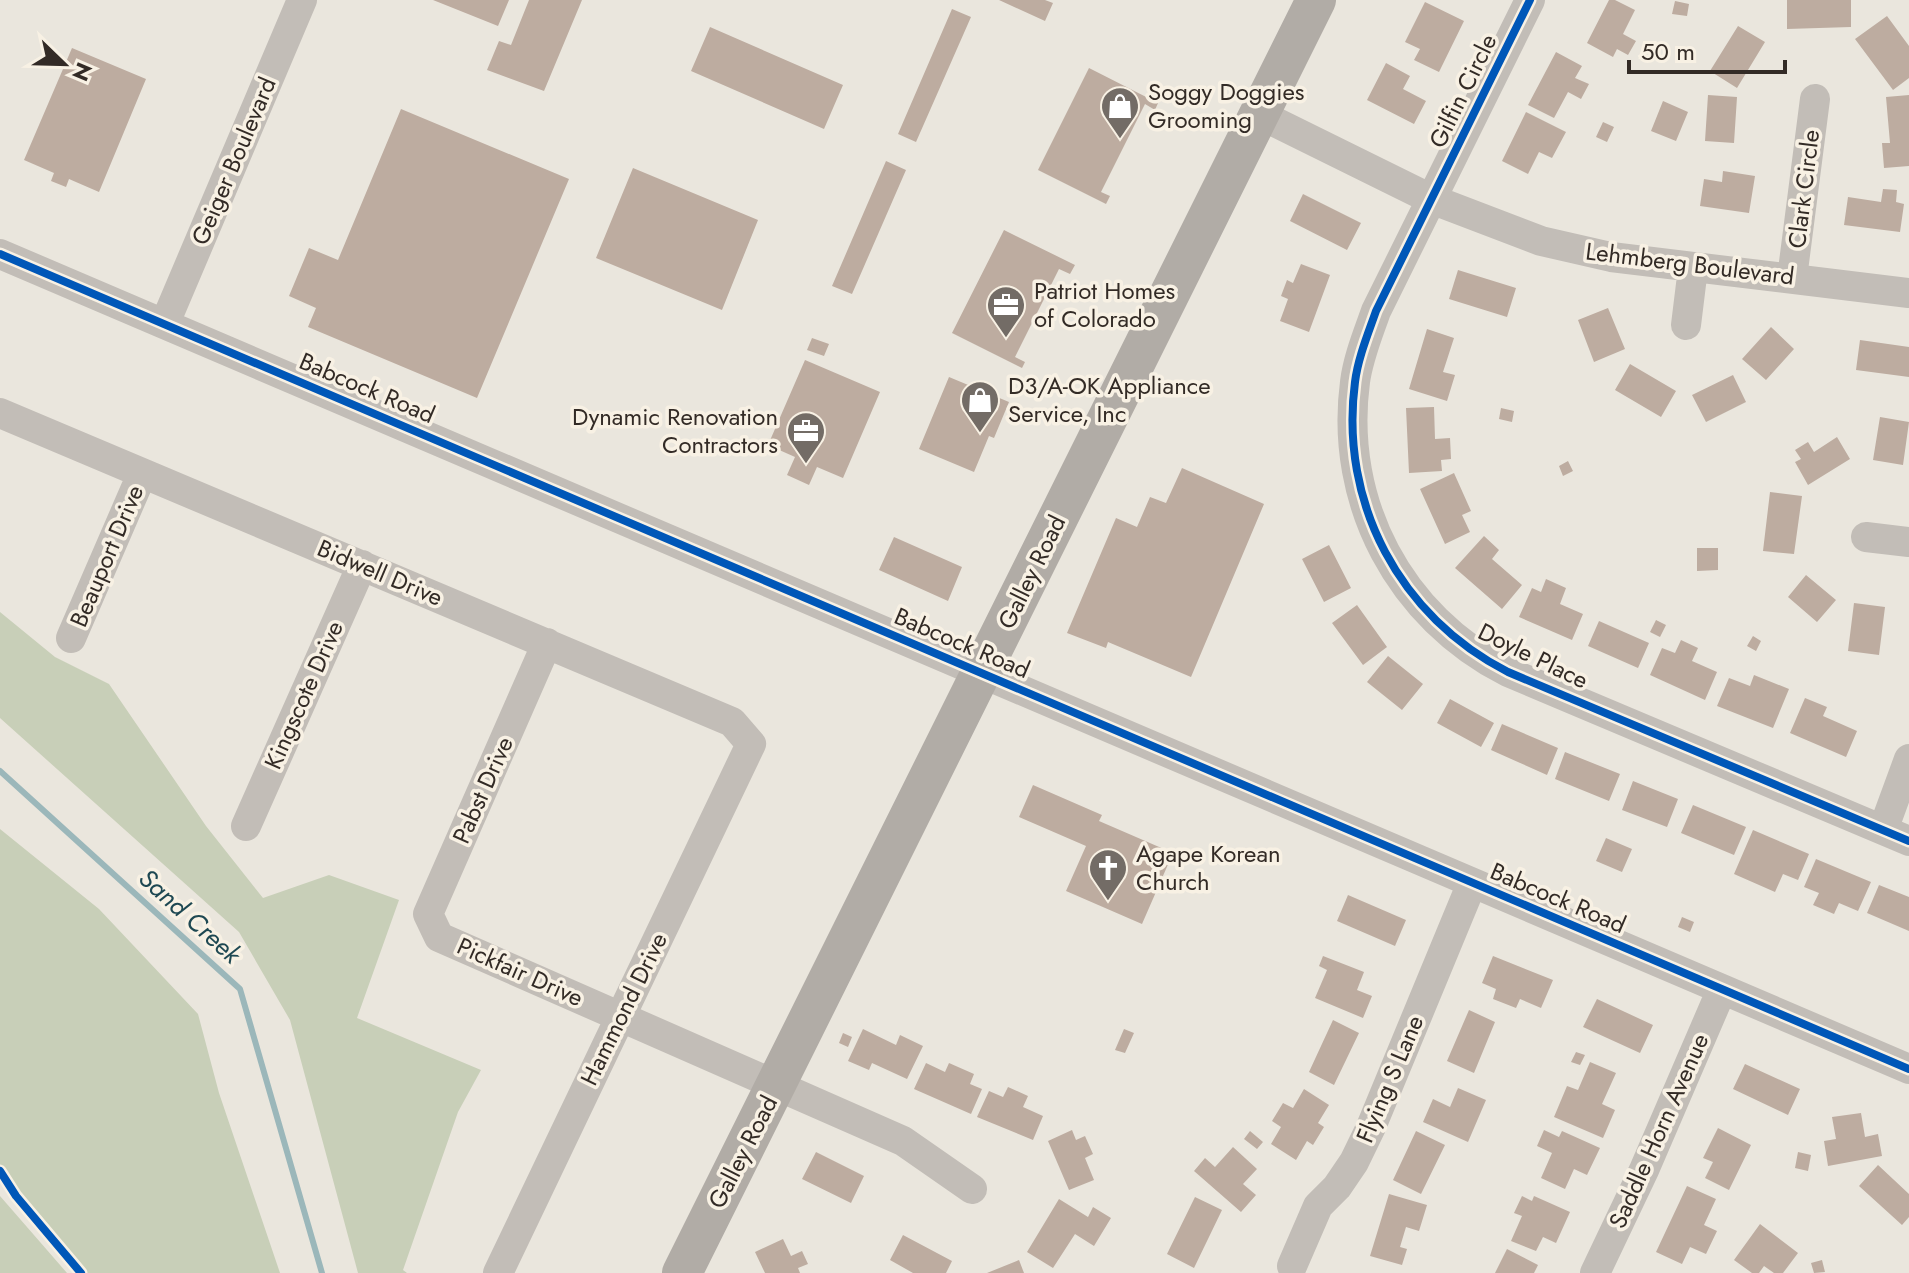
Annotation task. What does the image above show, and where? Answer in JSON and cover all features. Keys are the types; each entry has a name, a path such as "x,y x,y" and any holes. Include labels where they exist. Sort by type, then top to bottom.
{"main road":[{"name":"Galley Road","path":"682,1273 1316,0"}],"street":[{"name":"Geiger Boulevard","path":"165,323 302,0"},
{"name":"Gilfin Circle","path":"1431,199 1530,0"},
{"name":"Clark Circle","path":"1792,278 1815,99"},
{"name":"Lehmberg Boulevard","path":"1259,114 1431,199 1507,230 1563,247 1693,268 1909,293"},
{"name":"Doyle Place","path":"1431,199 1376,311 1355,379 1352,414 1353,455 1362,495 1375,532 1415,599 1444,630 1481,658 1508,672 1896,836"},
{"name":"Babcock Road","path":"0,254 1909,1069"},
{"path":"1686,325 1693,268"},
{"name":"Bidwell Drive","path":"0,413 732,722 751,744"},
{"name":"Beauport Drive","path":"71,638 142,474"},
{"path":"1866,537 1909,542"},
{"name":"Kingscote Drive","path":"246,826 362,565"},
{"name":"Pabst Drive","path":"439,937 428,914 547,643"},
{"name":"Hammond Drive","path":"498,1273 751,744"},
{"path":"1896,836 1909,759"},
{"name":"Flying S Lane","path":"1292,1266 1318,1206 1337,1187 1354,1162 1371,1127 1472,883"},
{"name":"Pickfair Drive","path":"439,937 903,1141 972,1189"},
{"name":"Saddle Horn Avenue","path":"1596,1273 1722,989"}],"green space":[{"path":"0,612 55,657 109,684 206,826 263,898 329,875 399,900 357,1018 481,1070 458,1112 403,1270 407,1273 358,1273 290,1020 239,932 0,718"},
{"path":"0,829 99,909 198,1014 219,1093 280,1273 81,1273 0,1169"},
{"path":"0,1196 67,1273 0,1273"}],"building":[{"path":"433,0 509,0 498,26"},
{"path":"529,0 582,0 544,91 487,70 499,41 511,45"},
{"path":"999,0 1045,0 1053,3 1045,21"},
{"path":"1609,0 1635,10 1623,34 1636,41 1628,55 1617,49 1613,57 1587,43"},
{"path":"1787,0 1851,0 1851,27 1787,29"},
{"path":"1675,1 1689,4 1687,16 1672,14"},
{"path":"1425,2 1464,21 1439,72 1414,60 1420,49 1405,42"},
{"path":"952,9 971,17 916,142 898,134"},
{"path":"1887,16 1909,46 1909,78 1893,90 1855,39"},
{"path":"1738,26 1765,42 1737,88 1710,71"},
{"path":"710,27 843,85 824,129 691,71"},
{"path":"72,48 146,79 99,192 69,179 66,187 51,181 54,173 24,160"},
{"path":"1556,52 1582,66 1575,78 1589,84 1581,99 1568,92 1554,118 1528,105"},
{"path":"1386,63 1410,76 1403,89 1426,101 1414,124 1367,100"},
{"path":"1089,68 1158,103 1155,110 1145,104 1101,192 1110,196 1106,204 1038,170"},
{"path":"1708,95 1737,97 1734,143 1705,141"},
{"path":"1909,95 1909,166 1884,168 1882,143 1890,143 1886,97"},
{"path":"1663,101 1688,112 1676,141 1651,131"},
{"path":"401,109 569,179 477,398 308,327 316,308 289,296 309,248 338,260"},
{"path":"1526,112 1566,132 1552,158 1539,152 1528,174 1502,161"},
{"path":"1603,122 1614,127 1607,142 1596,137"},
{"path":"886,161 906,170 852,294 832,286"},
{"path":"633,168 758,220 722,310 596,258"},
{"path":"1723,171 1755,176 1749,213 1700,206 1704,179 1722,182"},
{"path":"1883,189 1897,190 1896,202 1904,204 1900,232 1844,225 1848,197 1881,202"},
{"path":"1303,194 1361,223 1347,250 1290,221"},
{"path":"1004,230 1075,265 1070,274 1059,269 1015,357 1025,362 1022,368 952,333"},
{"path":"1301,264 1330,275 1309,332 1280,321 1288,299 1281,296 1287,280 1293,283"},
{"path":"1458,270 1516,288 1507,317 1449,299"},
{"path":"1608,308 1625,349 1594,362 1578,320"},
{"path":"1771,327 1794,349 1766,380 1742,359"},
{"path":"1427,329 1454,338 1443,372 1455,375 1447,401 1409,389"},
{"path":"812,338 829,344 824,356 807,350"},
{"path":"1860,340 1909,347 1909,377 1856,370"},
{"path":"805,360 880,392 843,478 817,467 809,485 787,475 795,457 768,445"},
{"path":"1630,364 1676,391 1661,417 1615,390"},
{"path":"1733,375 1746,402 1706,422 1692,395"},
{"path":"949,377 1009,402 994,438 989,436 974,472 919,449"},
{"path":"1434,407 1435,439 1450,438 1451,459 1441,460 1442,471 1409,473 1406,408"},
{"path":"1501,408 1514,411 1512,422 1499,419"},
{"path":"1880,417 1909,422 1903,465 1873,460"},
{"path":"1837,437 1850,459 1808,485 1795,462 1801,459 1795,450 1808,442 1814,452"},
{"path":"1568,461 1573,471 1563,476 1559,466"},
{"path":"1182,468 1264,504 1191,677 1108,642 1106,648 1067,633 1116,518 1137,527 1150,497 1166,503"},
{"path":"1454,473 1471,511 1462,515 1470,532 1445,544 1420,489"},
{"path":"1770,492 1802,496 1794,554 1763,551"},
{"path":"1484,536 1499,550 1492,559 1522,585 1502,609 1455,568"},
{"path":"894,537 962,567 948,601 879,570"},
{"path":"1329,545 1351,588 1324,602 1302,559"},
{"path":"1697,548 1718,548 1718,570 1697,571"},
{"path":"1806,575 1836,600 1817,622 1788,597"},
{"path":"1546,579 1566,588 1560,604 1583,614 1572,640 1519,617 1532,588 1541,592"},
{"path":"1854,603 1885,607 1879,655 1848,651"},
{"path":"1357,605 1387,647 1363,665 1332,623"},
{"path":"1656,620 1666,625 1660,637 1650,632"},
{"path":"1599,621 1649,643 1638,668 1588,646"},
{"path":"1753,636 1761,641 1756,651 1747,646"},
{"path":"1681,640 1698,648 1692,661 1717,672 1705,700 1650,675 1662,648 1675,653"},
{"path":"1388,656 1423,684 1402,710 1367,682"},
{"path":"1754,675 1789,689 1773,728 1717,706 1729,678 1750,686"},
{"path":"1805,698 1827,707 1823,716 1857,731 1846,757 1790,733"},
{"path":"1450,699 1494,723 1481,747 1437,723"},
{"path":"1502,724 1558,748 1547,775 1491,750"},
{"path":"1565,752 1620,774 1609,801 1555,779"},
{"path":"1633,781 1678,799 1667,827 1622,810"},
{"path":"1033,785 1102,815 1099,821 1173,853 1142,924 1066,891 1086,846 1019,817"},
{"path":"1693,805 1746,827 1734,855 1681,833"},
{"path":"1753,830 1809,854 1798,880 1783,874 1775,892 1734,874"},
{"path":"1606,838 1632,849 1622,872 1596,861"},
{"path":"1816,859 1871,882 1858,911 1839,903 1834,914 1813,905 1819,893 1804,887"},
{"path":"1879,885 1909,897 1909,931 1867,913"},
{"path":"1348,895 1406,920 1395,946 1337,921"},
{"path":"1682,917 1694,922 1690,932 1678,927"},
{"path":"1323,956 1364,972 1357,990 1372,996 1363,1018 1315,998 1327,970 1319,966"},
{"path":"1493,956 1553,980 1541,1008 1520,999 1516,1008 1493,999 1496,989 1482,983"},
{"path":"1597,999 1653,1025 1640,1053 1583,1027"},
{"path":"1469,1010 1495,1022 1474,1073 1447,1061"},
{"path":"1333,1020 1359,1033 1334,1085 1309,1072"},
{"path":"863,1029 896,1045 900,1035 923,1046 907,1079 872,1063 869,1070 848,1061"},
{"path":"1124,1029 1134,1033 1125,1053 1115,1050"},
{"path":"843,1033 852,1037 848,1047 839,1043"},
{"path":"1576,1052 1585,1055 1580,1065 1571,1062"},
{"path":"1590,1062 1616,1073 1602,1104 1615,1110 1603,1138 1554,1117 1567,1086 1578,1090"},
{"path":"926,1063 945,1072 949,1063 974,1074 970,1084 982,1089 971,1114 914,1089"},
{"path":"1745,1064 1800,1089 1788,1115 1733,1089"},
{"path":"1008,1087 1028,1096 1023,1107 1043,1116 1033,1140 977,1117 989,1091 1003,1097"},
{"path":"1458,1088 1486,1100 1468,1142 1423,1122 1433,1099 1450,1107"},
{"path":"1304,1089 1329,1105 1318,1123 1324,1127 1313,1145 1307,1141 1296,1160 1271,1144 1281,1127 1272,1121 1283,1103 1293,1108"},
{"path":"1861,1113 1865,1137 1878,1134 1882,1156 1828,1166 1824,1141 1836,1139 1832,1117"},
{"path":"1718,1128 1751,1145 1729,1190 1705,1178 1713,1162 1703,1158"},
{"path":"1072,1130 1076,1140 1085,1136 1093,1154 1085,1158 1094,1180 1069,1190 1048,1141"},
{"path":"1544,1130 1559,1137 1562,1131 1600,1148 1587,1175 1574,1169 1565,1189 1541,1178 1552,1153 1537,1146"},
{"path":"1250,1131 1263,1142 1257,1149 1244,1139"},
{"path":"1416,1131 1445,1145 1421,1194 1393,1180"},
{"path":"1233,1147 1257,1169 1243,1184 1256,1195 1241,1212 1194,1171 1205,1158 1215,1167"},
{"path":"816,1152 864,1176 851,1203 802,1179"},
{"path":"1798,1152 1811,1155 1808,1171 1795,1168"},
{"path":"1878,1165 1909,1194 1909,1217 1902,1225 1859,1186"},
{"path":"1687,1186 1716,1199 1704,1225 1717,1231 1706,1254 1690,1247 1682,1264 1656,1252"},
{"path":"1389,1194 1427,1205 1419,1231 1406,1227 1400,1247 1407,1249 1402,1265 1370,1256"},
{"path":"1522,1196 1532,1201 1534,1196 1570,1212 1556,1243 1543,1237 1536,1251 1511,1241 1522,1216 1514,1213"},
{"path":"1195,1197 1222,1210 1194,1268 1167,1254"},
{"path":"1059,1199 1088,1217 1093,1207 1111,1218 1094,1246 1075,1234 1053,1268 1027,1252"},
{"path":"1760,1224 1798,1253 1783,1273 1774,1273 1764,1266 1759,1273 1752,1273 1734,1260"},
{"path":"903,1235 952,1261 946,1273 913,1273 890,1260"},
{"path":"783,1239 791,1256 802,1251 808,1264 798,1268 800,1273 765,1273 755,1252"},
{"path":"1507,1249 1538,1265 1534,1273 1495,1273"},
{"path":"1019,1260 1024,1273 987,1273"},
{"path":"1822,1260 1825,1272 1814,1273 1811,1263"}],"waterway":[{"name":"Sand Creek","path":"0,771 240,989 322,1273"}],"cycle path":[{"path":"1530,0 1376,311 1358,364 1353,427 1357,471 1368,512 1385,552 1408,588 1436,620 1470,649 1508,672 1909,841"},
{"path":"0,254 1909,1069"},
{"path":"0,1171 16,1196 81,1273"}],"place":[{"name":"Soggy Doggies Grooming","path":"1120,140"},
{"name":"Patriot Homes of Colorado","path":"1006,339"},
{"name":"D3/A-OK Appliance Service, Inc","path":"980,434"},
{"name":"Dynamic Renovation Contractors","path":"806,465"},
{"name":"Agape Korean Church","path":"1108,902"}]}
